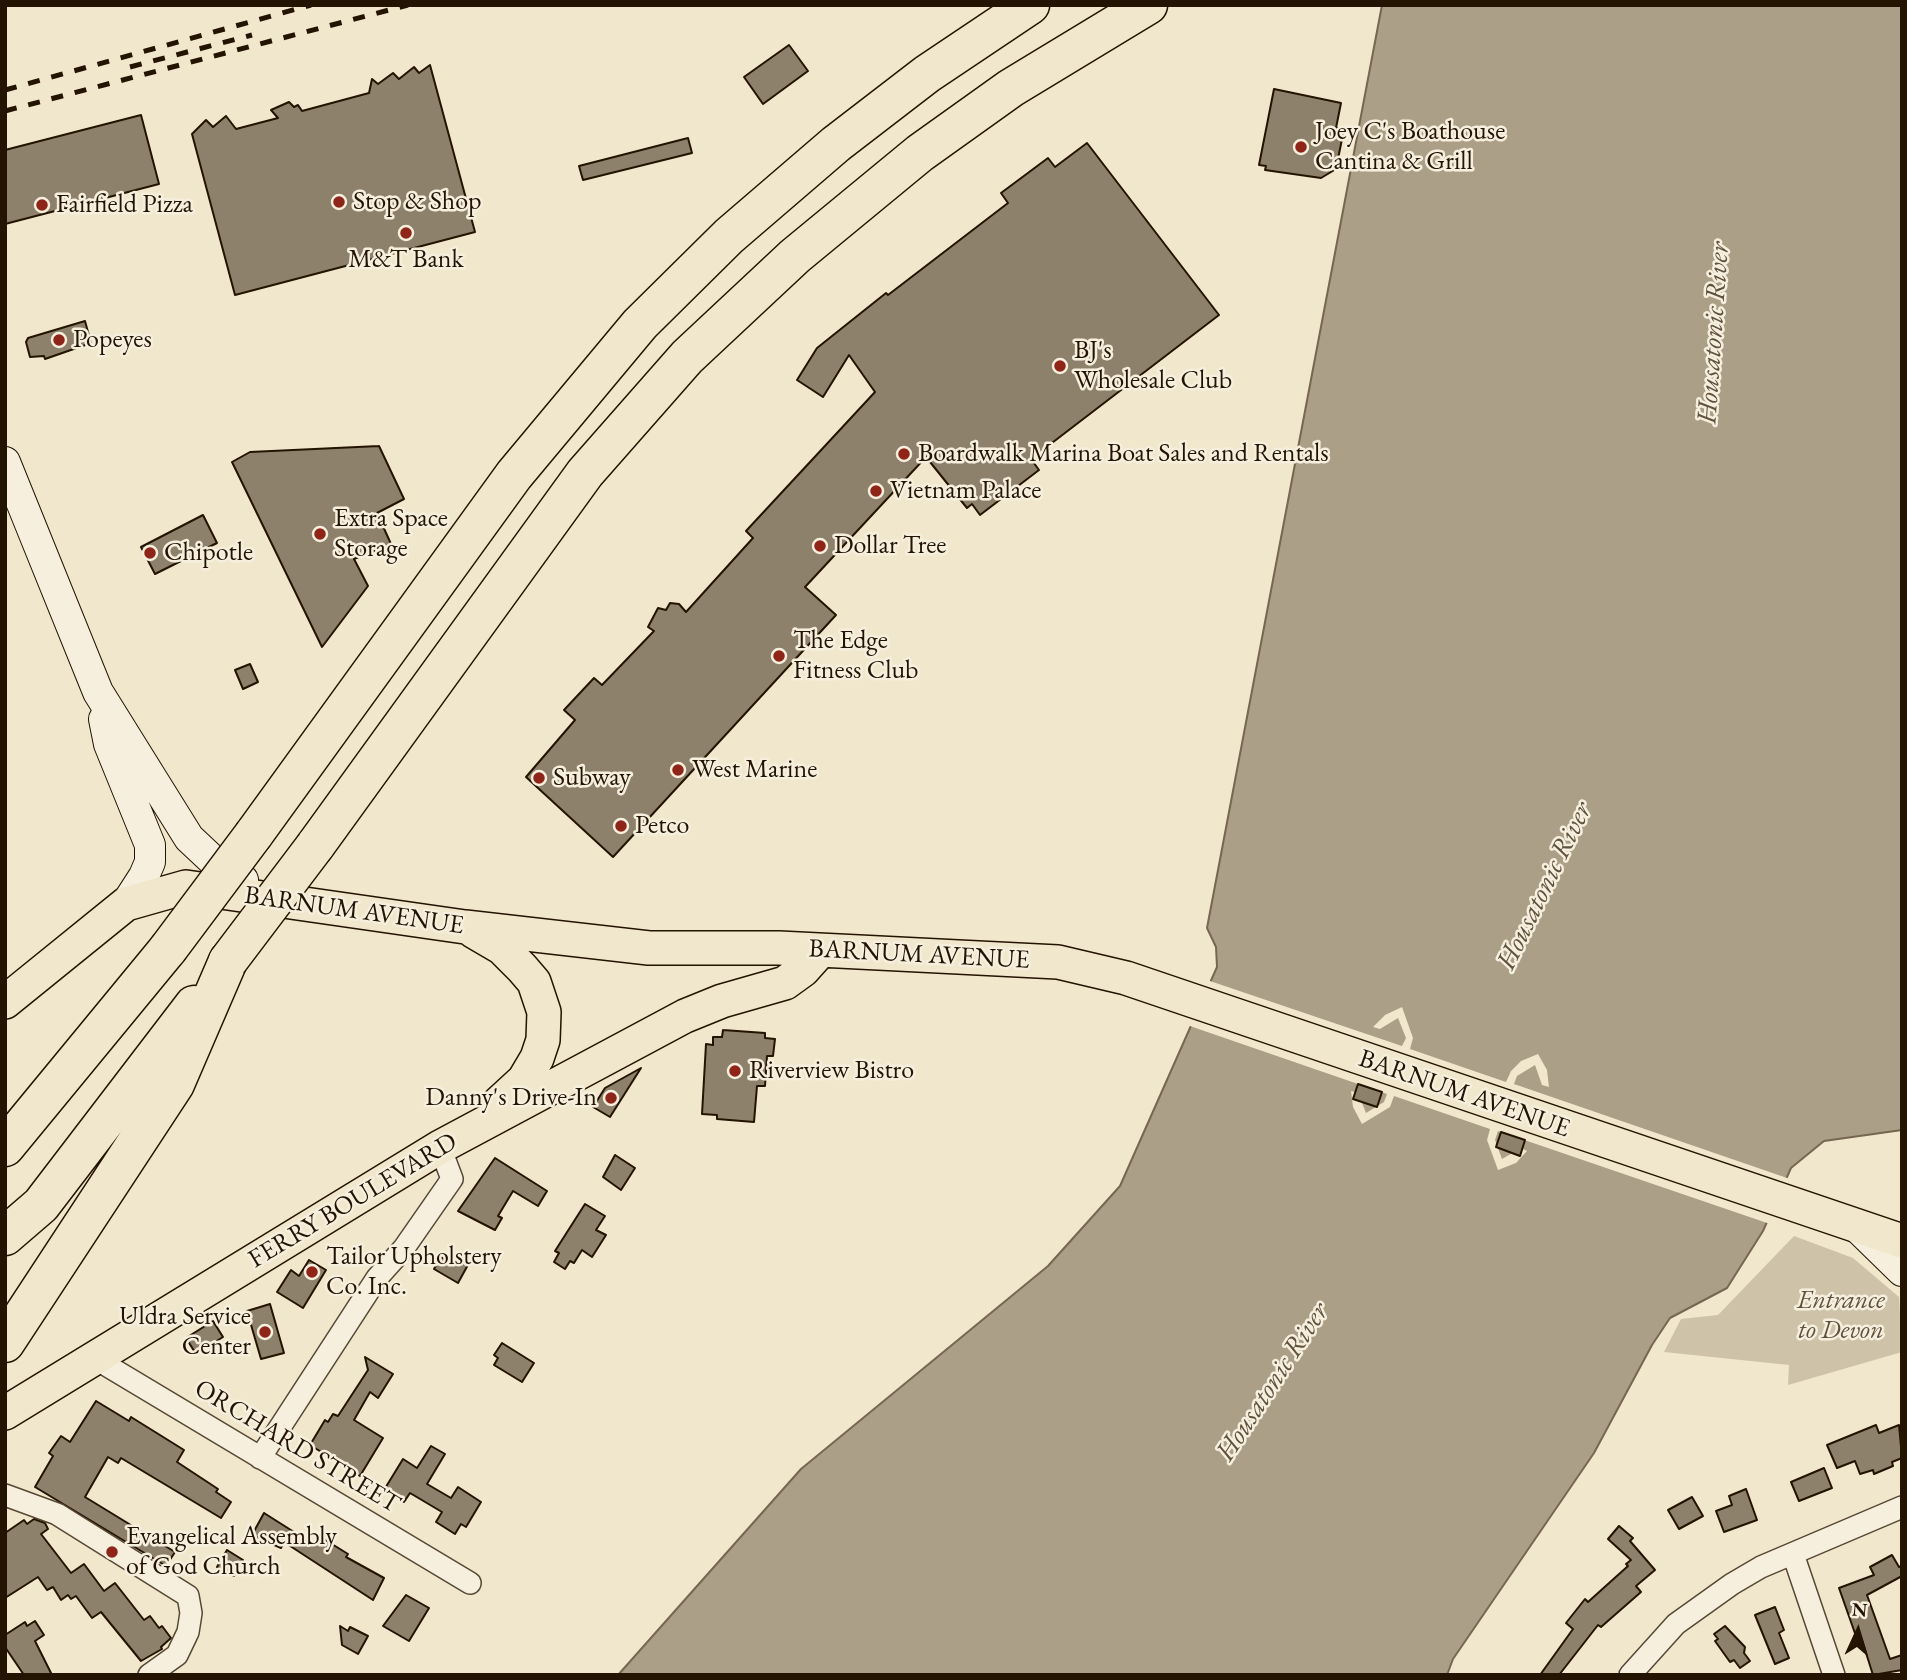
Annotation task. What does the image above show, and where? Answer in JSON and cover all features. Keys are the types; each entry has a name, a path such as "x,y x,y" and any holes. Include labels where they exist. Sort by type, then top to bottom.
{"highway":[{"path":"5,1147 60,1084 168,949 514,475 579,394 656,308 743,223 836,144 927,74 1030,5"},
{"path":"5,1236 41,1205 228,961 315,846 578,481 626,422 697,347 820,235 944,135 1041,69 1148,5"},
{"path":"5,1343 175,1084 228,961"},
{"path":"5,1128 60,1084"}],"main road":[{"path":"5,462 98,692 189,838 222,869 288,901"},
{"path":"98,692 109,744 150,845 150,862 145,876 126,904"},
{"name":"BARNUM AVENUE","path":"5,1002 126,904 186,887 466,927 649,947 1050,961 1100,970 1149,986 1844,1224 1902,1241"},
{"path":"466,927 502,948 522,968 538,992 544,1020 541,1049 532,1069 516,1089 473,1130"},
{"name":"FERRY BOULEVARD","path":"5,1413 440,1147 685,1016 739,995 785,983 803,970 820,951"},
{"path":"1844,1224 1902,1271"}],"street":[{"path":"260,1458 377,1278 404,1248 452,1179 440,1147"},
{"name":"ORCHARD STREET","path":"96,1359 470,1584"},
{"path":"5,1511 14,1497 57,1514 188,1596 191,1613 188,1632 177,1656 149,1675"},
{"path":"1630,1675 1676,1624 1732,1584 1793,1554 1902,1507"},
{"path":"1793,1554 1834,1675"}],"green space":[{"name":"Entrance to Devon","path":"1794,1236 1853,1258 1899,1297 1902,1352 1788,1385 1789,1365 1664,1352 1681,1319 1718,1315"}],"water":[{"name":"Housatonic River","path":"1382,5 1902,5 1902,1130 1824,1141 1791,1168 1763,1231 1727,1288 1670,1318 1652,1345 1594,1453 1453,1659 1447,1675 618,1675 801,1469 1048,1266 1120,1186 1217,967 1216,947 1207,928"}],"pier":[{"path":"1207,980 1402,1046 1406,1038 1398,1018 1380,1029 1373,1027 1385,1015 1402,1007 1413,1038 1410,1049 1506,1082 1511,1071 1521,1061 1538,1054 1547,1070 1549,1087 1542,1085 1535,1065 1517,1076 1514,1084 1790,1179 1770,1224 1498,1131 1495,1140 1502,1159 1521,1148 1527,1151 1516,1163 1498,1170 1487,1140 1490,1129 1394,1096 1390,1107 1362,1124 1353,1107 1351,1091 1358,1093 1366,1113 1384,1102 1387,1094 1187,1025"}],"building":[{"path":"789,45 808,71 763,104 744,77"},
{"name":"Stop & Shop","path":"430,65 475,232 235,295 192,134 206,120 213,127 226,116 236,129 278,118 271,110 289,102 294,107 298,105 302,111 369,93 372,79 378,84 393,73 399,79 414,67 419,73"},
{"name":"Joey C's Boathouse Cantina & Grill","path":"1274,89 1341,103 1336,128 1344,129 1336,169 1321,178 1265,170 1266,166 1259,165"},
{"path":"141,115 159,184 5,224 5,150"},
{"path":"688,138 692,153 583,180 579,166"},
{"path":"1087,143 1219,315 1031,459 1039,470 980,515 972,504 967,508 926,457 805,587 836,615 613,857 526,777 575,720 564,710 594,678 602,685 654,631 648,627 658,608 666,610 670,603 679,604 686,612 753,538 746,531 875,392 849,355 823,397 797,380 817,348 1008,203 1001,193 1048,158 1055,167"},
{"name":"Popeyes","path":"85,321 91,343 45,359 44,356 30,357 26,342 28,338"},
{"path":"379,446 404,499 377,513 391,544 354,559 368,586 322,647 232,462 250,452"},
{"path":"203,515 217,543 155,574 141,547"},
{"path":"250,664 258,682 243,689 235,670"},
{"name":"Riverview Bistro","path":"723,1030 765,1033 765,1038 775,1039 773,1056 767,1056 765,1086 757,1086 754,1122 717,1119 717,1115 702,1114 706,1044 713,1045 713,1037 722,1037"},
{"name":"Danny's Drive-In","path":"641,1068 610,1117 593,1107 605,1088"},
{"path":"1358,1084 1382,1092 1377,1107 1353,1099"},
{"path":"1501,1132 1525,1140 1520,1156 1496,1147"},
{"path":"615,1155 635,1168 621,1190 603,1177"},
{"path":"495,1158 547,1191 538,1206 513,1191 498,1216 502,1218 495,1230 458,1211"},
{"path":"585,1204 605,1216 596,1230 606,1235 592,1257 582,1250 574,1263 570,1261 565,1269 554,1262 559,1253 555,1251"},
{"path":"452,1253 469,1263 458,1283 434,1269 441,1257 448,1261"},
{"path":"309,1260 326,1270 303,1308 277,1292 291,1270 299,1276"},
{"name":"Uldra Service Center","path":"270,1304 284,1353 261,1359 247,1311"},
{"path":"213,1321 223,1337 196,1354 186,1338"},
{"path":"502,1343 534,1363 522,1382 494,1365 498,1358 494,1355"},
{"path":"365,1357 393,1374 378,1398 370,1392 354,1420 383,1438 360,1476 310,1445 325,1420 328,1422 333,1414 338,1416 368,1370"},
{"path":"96,1401 129,1421 131,1417 184,1450 177,1462 218,1489 216,1492 231,1502 221,1518 121,1458 118,1463 108,1457 85,1497 175,1552 166,1566 35,1487 53,1456 49,1453 61,1436 70,1442"},
{"path":"1876,1425 1879,1433 1899,1425 1902,1458 1892,1462 1893,1466 1874,1474 1873,1470 1860,1474 1855,1461 1837,1468 1827,1445"},
{"path":"431,1446 445,1454 427,1484 451,1498 458,1487 481,1502 466,1527 461,1524 455,1534 436,1522 442,1512 410,1493 404,1502 384,1490 403,1459 417,1468"},
{"path":"1824,1468 1832,1488 1799,1501 1791,1482"},
{"path":"1746,1489 1757,1520 1724,1532 1716,1511 1732,1505 1729,1496"},
{"path":"1692,1497 1703,1516 1679,1529 1668,1510"},
{"path":"264,1513 313,1544 319,1536 348,1554 346,1557 384,1578 373,1600 284,1542 281,1548 252,1535"},
{"path":"34,1519 45,1523 48,1529 41,1534 71,1573 84,1564 104,1591 115,1583 144,1620 150,1616 159,1628 162,1626 171,1638 162,1649 141,1661 101,1612 92,1618 76,1596 71,1599 68,1595 61,1600 53,1587 47,1590 38,1577 5,1598 5,1533 24,1520 27,1524"},
{"path":"1619,1526 1633,1538 1630,1541 1655,1570 1636,1586 1641,1592 1601,1627 1598,1625 1559,1675 1540,1675 1573,1629 1566,1623 1585,1599 1588,1602 1628,1566 1626,1564 1631,1560 1608,1539"},
{"path":"227,1550 243,1560 234,1576 217,1567"},
{"path":"1892,1555 1899,1567 1902,1566 1902,1576 1867,1595 1890,1659 1902,1655 1902,1670 1873,1675 1861,1637 1857,1639 1839,1588 1874,1575 1870,1567"},
{"path":"406,1595 429,1608 409,1641 383,1626"},
{"path":"1775,1607 1784,1630 1779,1633 1789,1658 1775,1664 1755,1615"},
{"path":"35,1621 44,1635 35,1641 52,1675 24,1675 5,1647 5,1635 25,1622 27,1626"},
{"path":"340,1626 348,1631 350,1627 368,1636 358,1654 342,1645"},
{"path":"1725,1626 1745,1647 1744,1653 1750,1661 1740,1668 1734,1660 1730,1662 1715,1641 1718,1639 1714,1634"}],"railway":[{"path":"5,90 311,5"},
{"path":"5,111 408,5"},
{"path":"130,67 252,35"}],"place":[{"name":"Joey C's Boathouse Cantina & Grill","path":"1301,147"},
{"name":"Stop & Shop","path":"339,202"},
{"name":"Fairfield Pizza","path":"42,205"},
{"name":"M&T Bank","path":"406,233"},
{"name":"Popeyes","path":"59,340"},
{"name":"BJ's Wholesale Club","path":"1060,366"},
{"name":"Boardwalk Marina Boat Sales and Rentals","path":"904,454"},
{"name":"Vietnam Palace","path":"876,491"},
{"name":"Extra Space Storage","path":"320,534"},
{"name":"Dollar Tree","path":"820,546"},
{"name":"Chipotle","path":"150,553"},
{"name":"The Edge Fitness Club","path":"779,656"},
{"name":"West Marine","path":"678,770"},
{"name":"Subway","path":"539,778"},
{"name":"Petco","path":"621,826"},
{"name":"Riverview Bistro","path":"735,1071"},
{"name":"Danny's Drive-In","path":"611,1098"},
{"name":"Tailor Upholstery Co. Inc.","path":"312,1272"},
{"name":"Uldra Service Center","path":"265,1332"},
{"name":"Evangelical Assembly of God Church","path":"112,1552"}]}
